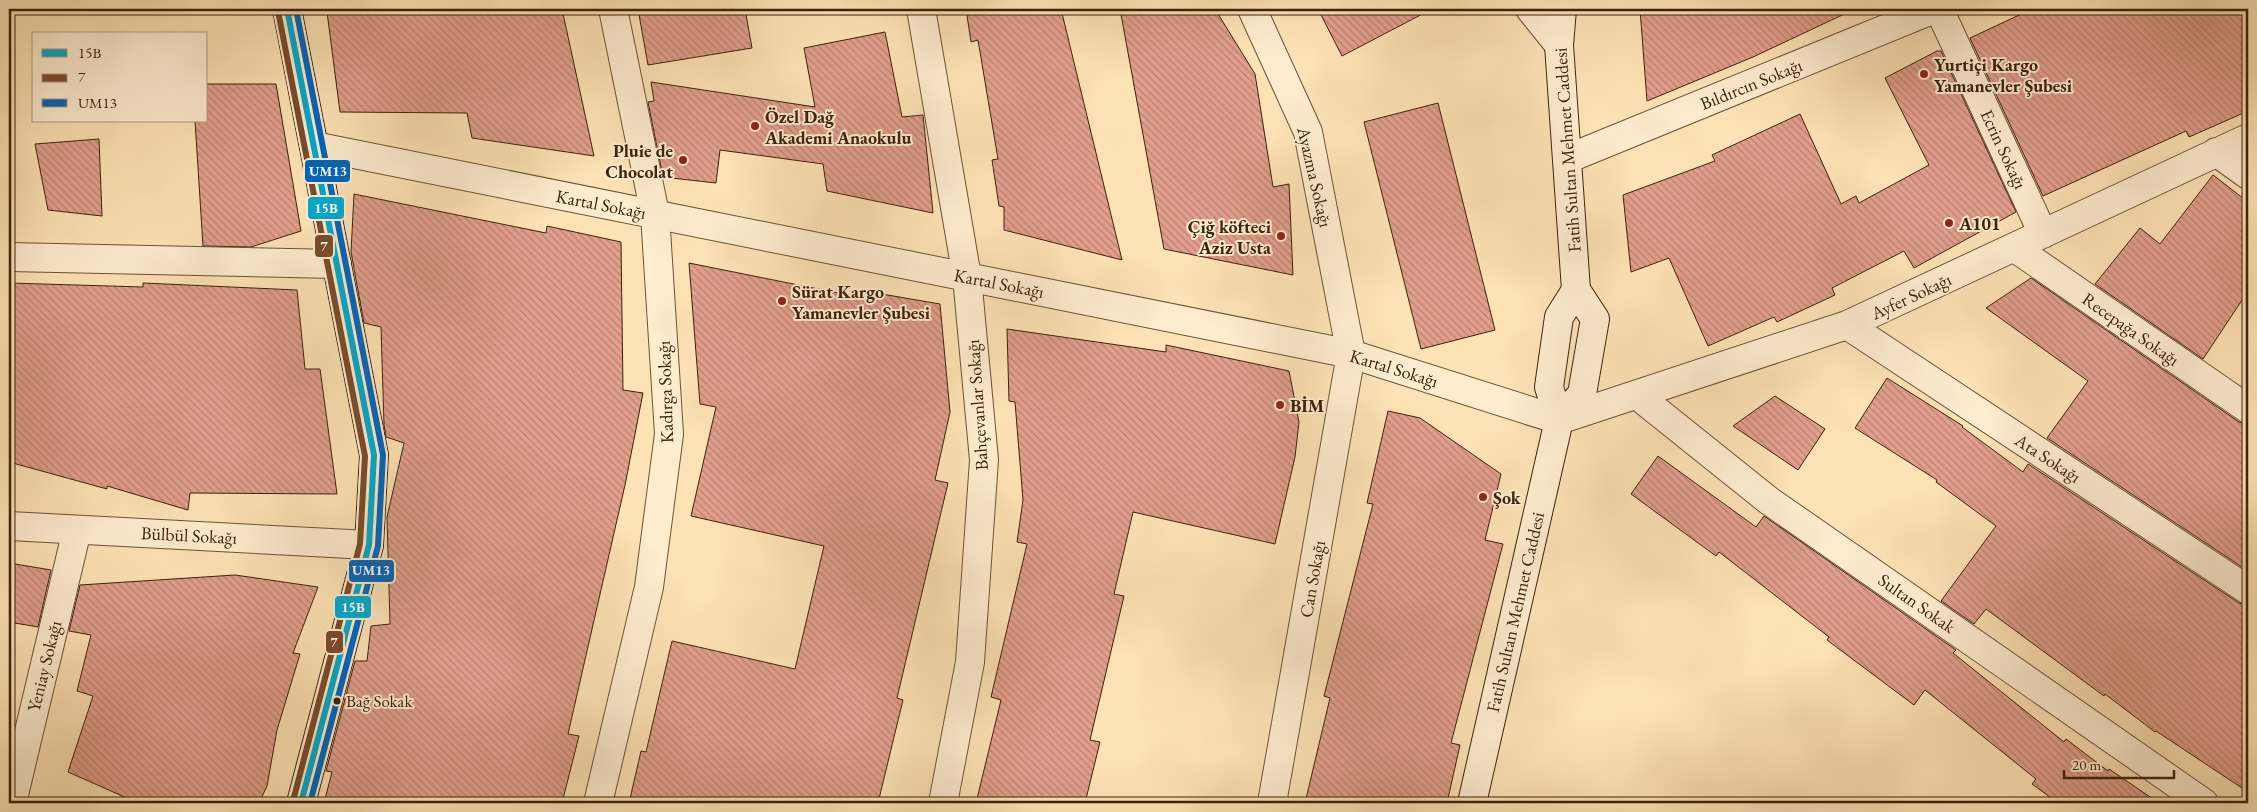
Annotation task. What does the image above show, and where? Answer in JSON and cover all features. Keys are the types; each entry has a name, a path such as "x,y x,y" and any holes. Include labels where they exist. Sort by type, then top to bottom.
{"street":[{"path":"287,9 374,455 369,545 301,803"},
{"name":"Kadırga Sokağı","path":"598,803 649,587 669,434 655,214 613,9"},
{"name":"Bahçevanlar Sokağı","path":"921,9 967,277 984,460 970,662 943,803"},
{"name":"Ayazma Sokağı","path":"1252,9 1308,132 1351,354"},
{"path":"1530,9 1559,45"},
{"name":"Fatih Sultan Mehmet Caddesi","path":"1472,803 1559,420 1549,387 1559,317 1576,290 1559,45 1562,9"},
{"name":"Bıldırcın Sokağı","path":"1567,159 1934,9"},
{"name":"Ecrin Sokağı","path":"1934,9 2044,234"},
{"name":"Ayfer Sokağı","path":"1559,420 1847,325 2248,138"},
{"name":"Kartal Sokağı","path":"314,146 1351,354 1559,420"},
{"path":"2216,152 2248,175"},
{"name":"Recepağa Sokağı","path":"2015,248 2248,409"},
{"path":"9,257 337,264"},
{"name":"Ata Sokağı","path":"1847,325 2248,590"},
{"name":"Can Sokağı","path":"1272,803 1351,354"},
{"name":"Sultan Sokak","path":"1637,395 1768,500 2204,803"},
{"name":"Bülbül Sokağı","path":"9,526 369,545"},
{"name":"Yeniay Sokağı","path":"12,803 77,530"}],"building":[{"path":"341,9 562,9 594,156 472,138 467,113 340,112 327,12"},
{"path":"638,9 745,9 752,48 648,65"},
{"path":"966,9 1061,9 1122,260 1004,230 1004,207 999,206 992,160 998,159 978,40 971,42"},
{"path":"1120,9 1215,9 1255,74 1273,187 1289,184 1293,275 1164,249"},
{"path":"1318,9 1432,9 1342,56"},
{"path":"1640,9 1855,9 1753,57 1647,101"},
{"path":"2032,9 2248,9 2248,111 2189,137 2186,131 2043,196 1970,38"},
{"path":"885,32 902,117 923,115 933,213 827,191 823,164 720,150 716,183 663,177 648,102 654,101 651,82 815,107 804,48"},
{"path":"1937,51 1941,51 2016,212 1914,268 1904,251 1832,288 1835,295 1777,322 1774,317 1708,346 1669,258 1631,272 1623,195 1715,161 1712,155 1800,114 1841,204 1856,196 1859,203 1929,165 1885,78"},
{"path":"208,84 276,84 301,231 251,247 203,246 195,122 208,122"},
{"path":"1438,103 1495,330 1421,349 1364,122"},
{"path":"99,139 102,216 48,210 35,144"},
{"path":"2213,175 2248,202 2248,291 2203,359 2095,284 2140,228 2160,244"},
{"path":"354,194 546,233 547,226 621,242 623,390 643,393 625,485 568,734 579,736 562,803 324,803 332,772 326,771 355,661 367,661 371,626 390,624 387,517 404,443 386,437 381,327 364,323 351,252"},
{"path":"689,263 868,299 870,292 940,304 950,412 935,480 948,483 897,698 903,700 878,803 629,803 641,751 646,752 672,641 795,669 824,546 691,516 716,407 700,404"},
{"path":"2031,278 2239,422 2248,425 2248,571 2047,438 2088,381 1986,308"},
{"path":"9,283 143,287 143,283 297,290 305,369 320,369 337,494 190,493 188,510 107,486 107,489 9,462"},
{"path":"1007,329 1166,352 1166,345 1289,371 1299,422 1295,457 1275,544 1133,512 1114,594 1124,596 1090,740 1100,742 1085,803 976,803 1001,700 991,697 1027,544 1017,542 1023,500 1015,402 1009,401"},
{"path":"1887,378 1963,426 2023,472 2028,464 2239,603 2248,605 2248,792 2155,732 1986,609 1974,624 1941,601 1996,526 1936,482 1937,480 1855,428"},
{"path":"1775,396 1825,429 1798,470 1733,426"},
{"path":"1388,411 1420,418 1501,474 1485,540 1503,544 1451,743 1460,745 1447,803 1305,803 1330,698 1324,696 1373,504 1367,503"},
{"path":"1658,456 1756,527 1764,516 1956,650 1953,653 2064,742 2066,739 2108,771 2109,769 2159,803 2058,803 2032,784 2036,779 1925,690 1914,705 1827,640 1829,637 1719,552 1716,556 1631,494"},
{"path":"9,563 51,570 38,627 9,622"},
{"path":"235,575 318,587 293,653 300,654 277,730 267,786 259,803 138,803 68,772 93,696 77,691 91,635 69,631 80,585"}],"transit line":[{"name":"15B","path":"287,9 374,455 369,545 301,803"},
{"name":"UM13","path":"296,9 383,455 378,546 310,803"},
{"name":"7","path":"278,11 365,456 360,544 293,801"}],"place":[{"name":"Yurtiçi Kargo Yamanevler Şubesi","path":"1924,74"},
{"name":"Özel Dağ Akademi Anaokulu","path":"755,126"},
{"name":"Pluie de Chocolat","path":"683,160"},
{"name":"A101","path":"1949,223"},
{"name":"Çiğ köfteci Aziz Usta","path":"1281,236"},
{"name":"Sürat Kargo Yamanevler Şubesi","path":"782,301"},
{"name":"BİM","path":"1280,405"},
{"name":"Şok","path":"1483,497"},
{"name":"Bağ Sokak","path":"337,701"}]}
